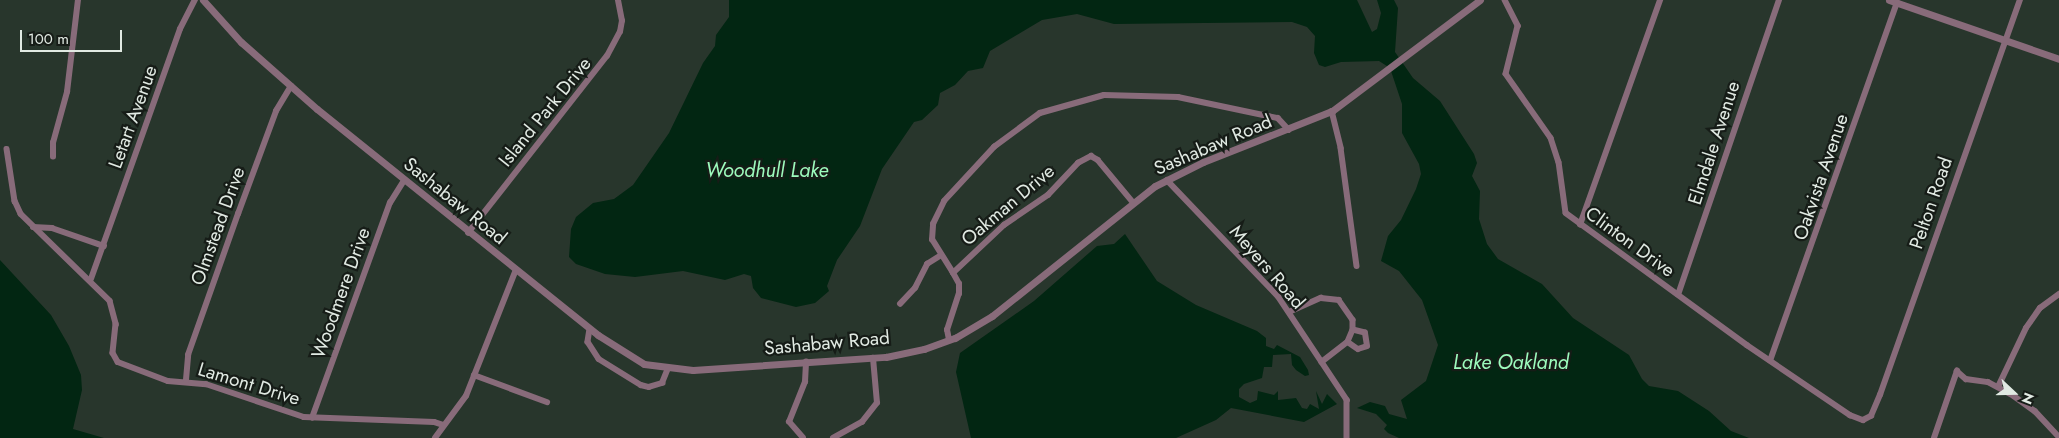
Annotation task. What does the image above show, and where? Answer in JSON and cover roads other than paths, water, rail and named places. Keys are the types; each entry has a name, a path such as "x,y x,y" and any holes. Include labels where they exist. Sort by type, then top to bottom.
{"street":[{"path":"53,157 52,142 67,92 78,0"},
{"name":"Letart Avenue","path":"104,246 180,29 195,0"},
{"name":"Sashabaw Road","path":"204,0 241,42 291,86 404,181 590,329 633,358 668,368 694,370 873,358 924,349 949,340 992,316 1132,202 1167,180 1203,162 1332,112 1384,75 1480,0"},
{"name":"Island Park Drive","path":"468,232 607,56 620,32 622,13 618,0"},
{"name":"Clinton Drive","path":"1505,0 1518,26 1506,74 1551,138 1559,162 1566,213 1580,226 1770,361 1850,415 1863,420 1871,416"},
{"path":"1580,226 1660,0"},
{"name":"Elmdale Avenue","path":"1678,295 1779,0"},
{"path":"1889,0 1897,3 1906,3 2059,59"},
{"name":"Pelton Road","path":"1871,416 1992,73 2006,41 2020,0"},
{"name":"Oakvista Avenue","path":"1770,361 1897,3"},
{"name":"Olmstead Drive","path":"186,380 188,355 238,214 279,103 291,86"},
{"path":"949,340 947,330 959,294 959,284 934,248 932,232 944,201 994,147 1040,113 1060,105 1104,95 1178,97 1278,118 1289,130"},
{"path":"1332,112 1341,148 1356,266"},
{"name":"Lamont Drive","path":"6,149 15,201 20,214 91,279 110,301 114,314 113,353 118,362 168,381 186,380 206,384 312,418 434,422 444,425"},
{"name":"Oakman Drive","path":"953,273 1004,225 1048,195 1085,159 1092,156 1098,160 1132,202"},
{"name":"Meyers Road","path":"1167,180 1268,284 1289,312 1347,400 1347,438"},
{"name":"Woodmere Drive","path":"312,418 390,203 404,181"},
{"path":"34,227 52,228 104,246 91,279"},
{"path":"900,304 915,288 927,264 940,256"},
{"path":"435,438 466,396 516,270"},
{"path":"1998,387 2026,328 2040,308 2059,294"},
{"path":"1289,312 1321,298 1340,300 1352,320 1353,330 1348,342 1322,362"},
{"path":"590,329 588,342 599,359 641,385 649,387 662,383 668,368"},
{"path":"1348,342 1358,349 1367,346 1365,333 1353,330"},
{"path":"833,438 862,422 877,403 873,358"},
{"path":"803,438 789,422 805,382 806,362"},
{"path":"1934,438 1957,372 1966,379 1988,382 1998,387 2035,411 2059,437"},
{"path":"474,375 546,402"}],"water":[{"name":"Woodhull Lake","path":"729,0 1357,0 1372,32 1377,29 1381,13 1377,0 1394,0 1398,8 1395,52 1413,78 1440,101 1474,154 1477,163 1472,176 1480,191 1479,219 1487,244 1498,259 1542,284 1573,318 1629,355 1642,379 1649,386 1678,391 1709,411 1731,431 1749,438 1399,438 1384,429 1387,425 1376,414 1357,408 1370,402 1385,406 1389,414 1407,419 1401,400 1426,381 1438,345 1422,300 1399,271 1381,261 1388,236 1401,220 1421,174 1419,164 1402,133 1402,104 1390,68 1379,61 1341,62 1325,67 1319,65 1314,53 1315,36 1307,27 1292,22 1114,24 1077,14 1042,20 990,51 983,68 968,71 955,85 940,93 938,105 922,120 914,122 882,169 860,226 837,260 827,286 829,291 815,303 796,307 761,298 753,288 751,276 744,274 725,280 683,271 635,277 605,274 576,264 569,257 571,229 576,217 593,203 614,199 633,185 669,133 703,63 715,46 716,35 729,17"},
{"path":"1125,234 1157,281 1196,305 1257,331 1266,338 1266,346 1274,349 1277,345 1300,357 1308,370 1309,375 1305,376 1296,370 1292,365 1291,354 1273,355 1272,367 1264,367 1262,378 1244,384 1239,389 1239,397 1250,403 1257,400 1258,391 1274,395 1278,391 1278,400 1296,398 1302,408 1307,409 1310,404 1319,409 1316,391 1322,404 1327,394 1337,404 1304,422 1231,408 1216,420 1176,438 971,438 956,372 960,353 1034,301 1097,246 1114,244"},
{"path":"0,260 51,315 69,346 81,375 82,390 73,429 104,438 0,438"}],"water label":[{"name":"Lake Oakland","path":"1511,362"}]}
